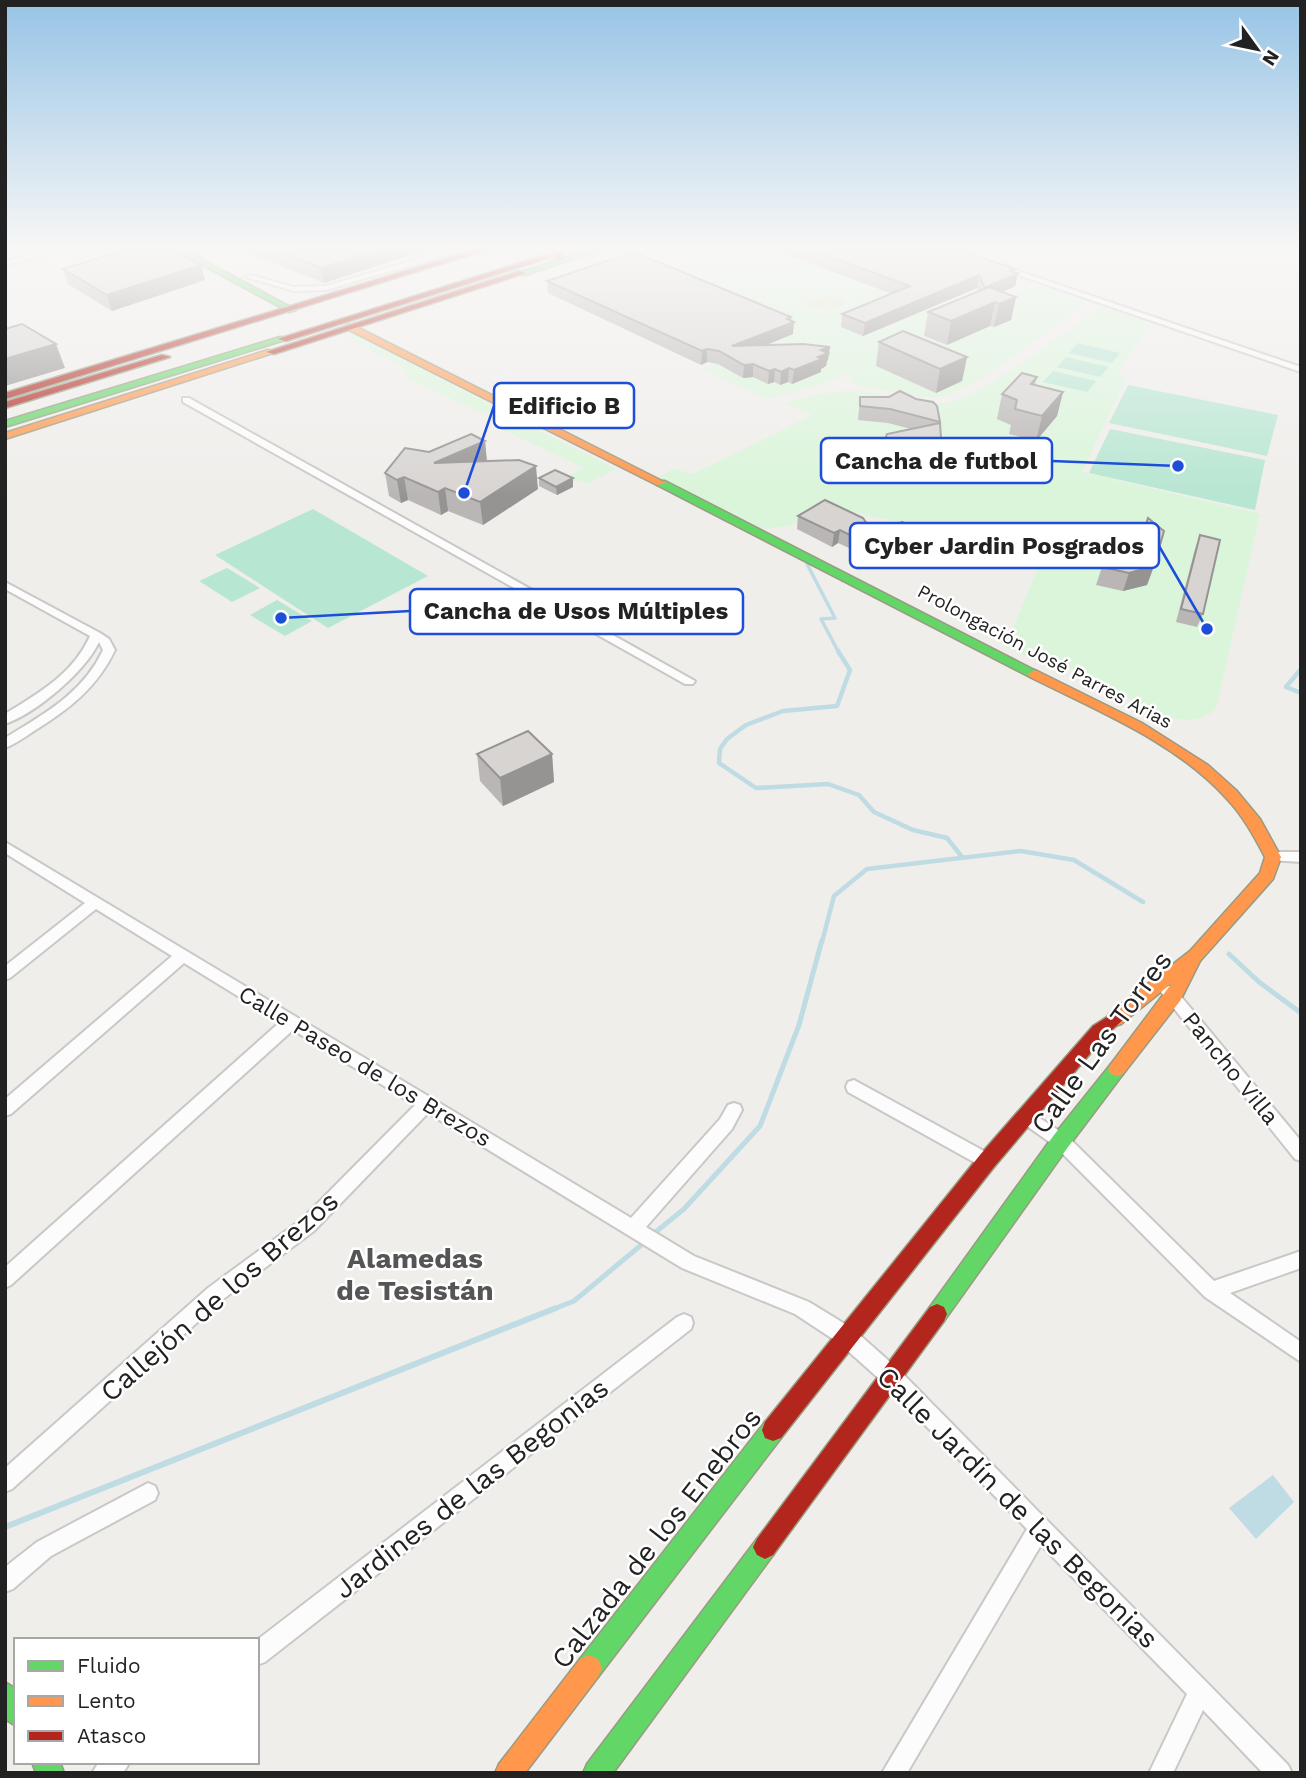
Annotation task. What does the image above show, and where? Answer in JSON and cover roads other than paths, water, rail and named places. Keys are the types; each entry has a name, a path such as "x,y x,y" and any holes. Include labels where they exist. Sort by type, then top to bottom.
{"main road":[{"path":"5,396 225,330"},
{"path":"5,405 258,330"},
{"path":"5,424 311,330"},
{"path":"197,375 321,330"},
{"path":"5,436 341,330"},
{"name":"Prolongación José Parres Arias","path":"356,330 823,564 1158,738 1181,752 1222,787 1262,833 1273,857"},
{"path":"1196,955 1266,874 1273,857"},
{"name":"Calle Las Torres","path":"846,1336 987,1161 1099,1031 1196,955"},
{"name":"Calle Las Torres","path":"892,1377 1061,1141 1174,996 1196,955"},
{"name":"Calzada de los Enebros","path":"508,1773 846,1336"},
{"path":"596,1773 892,1377"}],"street":[{"path":"1186,330 1301,370"},
{"path":"186,400 690,681"},
{"path":"5,585 96,635 105,641 109,650 100,671 78,695 5,744"},
{"path":"5,720 57,685 84,662 96,635"},
{"name":"Calle Paseo de los Brezos","path":"7,851 96,902 688,1262 729,1277"},
{"path":"1273,857 1301,857"},
{"path":"5,974 96,902"},
{"path":"5,1109 183,955"},
{"name":"Pancho Villa","path":"1159,984 1174,996 1301,1154"},
{"path":"5,1279 292,1021"},
{"path":"854,1087 987,1161"},
{"name":"Callejón de los Brezos","path":"5,1482 215,1294 308,1225 427,1103"},
{"path":"636,1230 726,1124 734,1110"},
{"path":"1026,1116 1061,1141 1211,1290 1301,1353"},
{"path":"1211,1290 1301,1259"},
{"name":"Calle Jardín de las Begonias","path":"729,1277 802,1308 846,1336 892,1377 1280,1773"},
{"name":"Jardines de las Begonias","path":"259,1652 684,1323"},
{"path":"5,1581 44,1549 148,1493"},
{"path":"894,1773 1040,1527"},
{"path":"1161,1773 1200,1691"}],"water":[{"path":"1273,1475 1294,1502 1256,1539 1229,1508"}],"waterway":[{"path":"807,564 835,618 821,619 839,653"},
{"path":"838,651 850,670 837,706 783,711 746,725 727,739 720,749 719,763 756,788 828,784 859,795 874,812 913,830 947,838 962,857"},
{"path":"1301,669 1286,687 1301,693"},
{"path":"822,942 834,896 867,869 1021,851 1074,860 1143,902"},
{"path":"652,1235 684,1209 760,1126 799,1025 822,940"},
{"path":"1229,954 1259,982 1301,1013"},
{"path":"551,1310 574,1301 646,1241"},
{"path":"5,1527 556,1308"}],"place":[{"name":"Cancha de futbol","path":"1178,466"},
{"name":"Edificio B","path":"464,493"},
{"name":"Cancha de Usos Múltiples","path":"281,618"},
{"name":"Cyber Jardin Posgrados","path":"1207,629"}],"district":[{"name":"Alamedas de Tesistán","path":"415,1274"}]}
